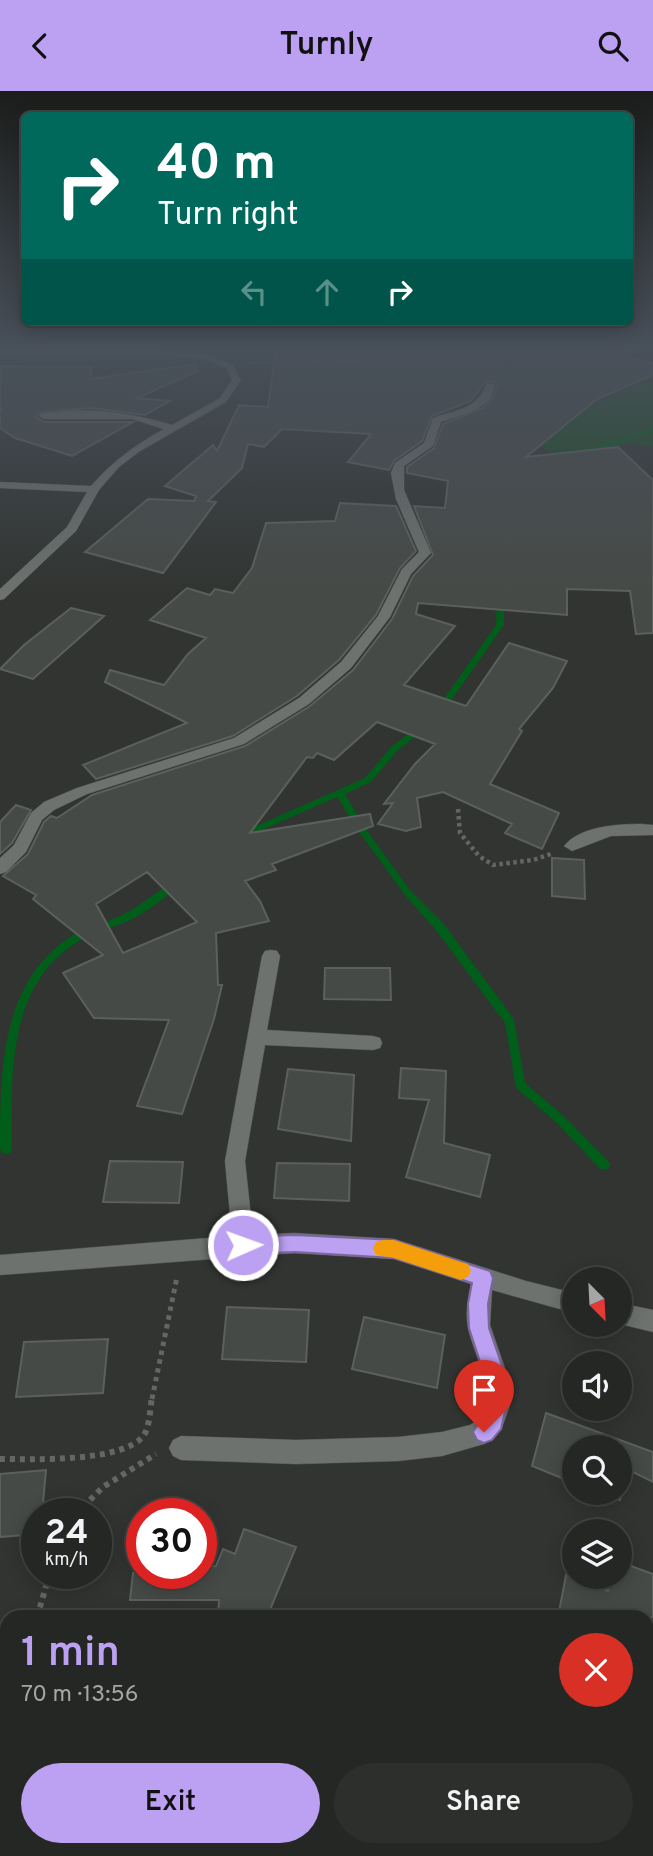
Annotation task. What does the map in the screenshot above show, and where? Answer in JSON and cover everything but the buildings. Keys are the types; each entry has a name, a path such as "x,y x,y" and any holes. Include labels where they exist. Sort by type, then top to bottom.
{"street":[{"path":"0,596 72,529 94,489 116,465 170,429"},
{"path":"0,868 19,848 36,817 49,806 82,790 239,741 304,701 346,665 384,617 406,572 425,553 395,483 399,465 429,445 435,429"},
{"path":"0,485 94,489"},
{"path":"572,846 592,834 608,830 653,830"},
{"path":"243,1245 235,1161 271,956"},
{"path":"257,1037 373,1043"},
{"path":"0,1265 243,1245 295,1243 394,1249 562,1300"},
{"path":"181,1448 375,1452 458,1443 484,1432 494,1422 500,1389 479,1328 478,1304 483,1278"},
{"path":"632,1317 653,1321"}],"path":[{"path":"458,809 460,833 479,856 493,865 533,860 572,846"},
{"path":"0,1459 99,1454 126,1448 140,1441 145,1434 178,1274"},
{"path":"92,1498 103,1487 153,1455 181,1448"},
{"path":"39,1610 45,1589"}],"green space":[{"path":"540,429 653,429 653,447 629,443 580,463 521,440"}],"waterway":[{"path":"574,455 653,430"},
{"path":"440,710 500,625 500,598"},
{"path":"339,793 368,780 395,748 421,728"},
{"path":"242,840 250,832 339,793"},
{"path":"339,793 360,827 407,892 439,926 510,1022 520,1085 562,1121 604,1165"},
{"path":"6,1149 6,1091 12,1034 20,1007 32,982 49,960 73,940 134,913 177,884"}],"slow traffic":[{"path":"383,1249 394,1249 461,1271"}],"route":[{"path":"243,1245 295,1243 394,1249 483,1278 478,1304 479,1328 500,1389 494,1422 484,1432"}]}
